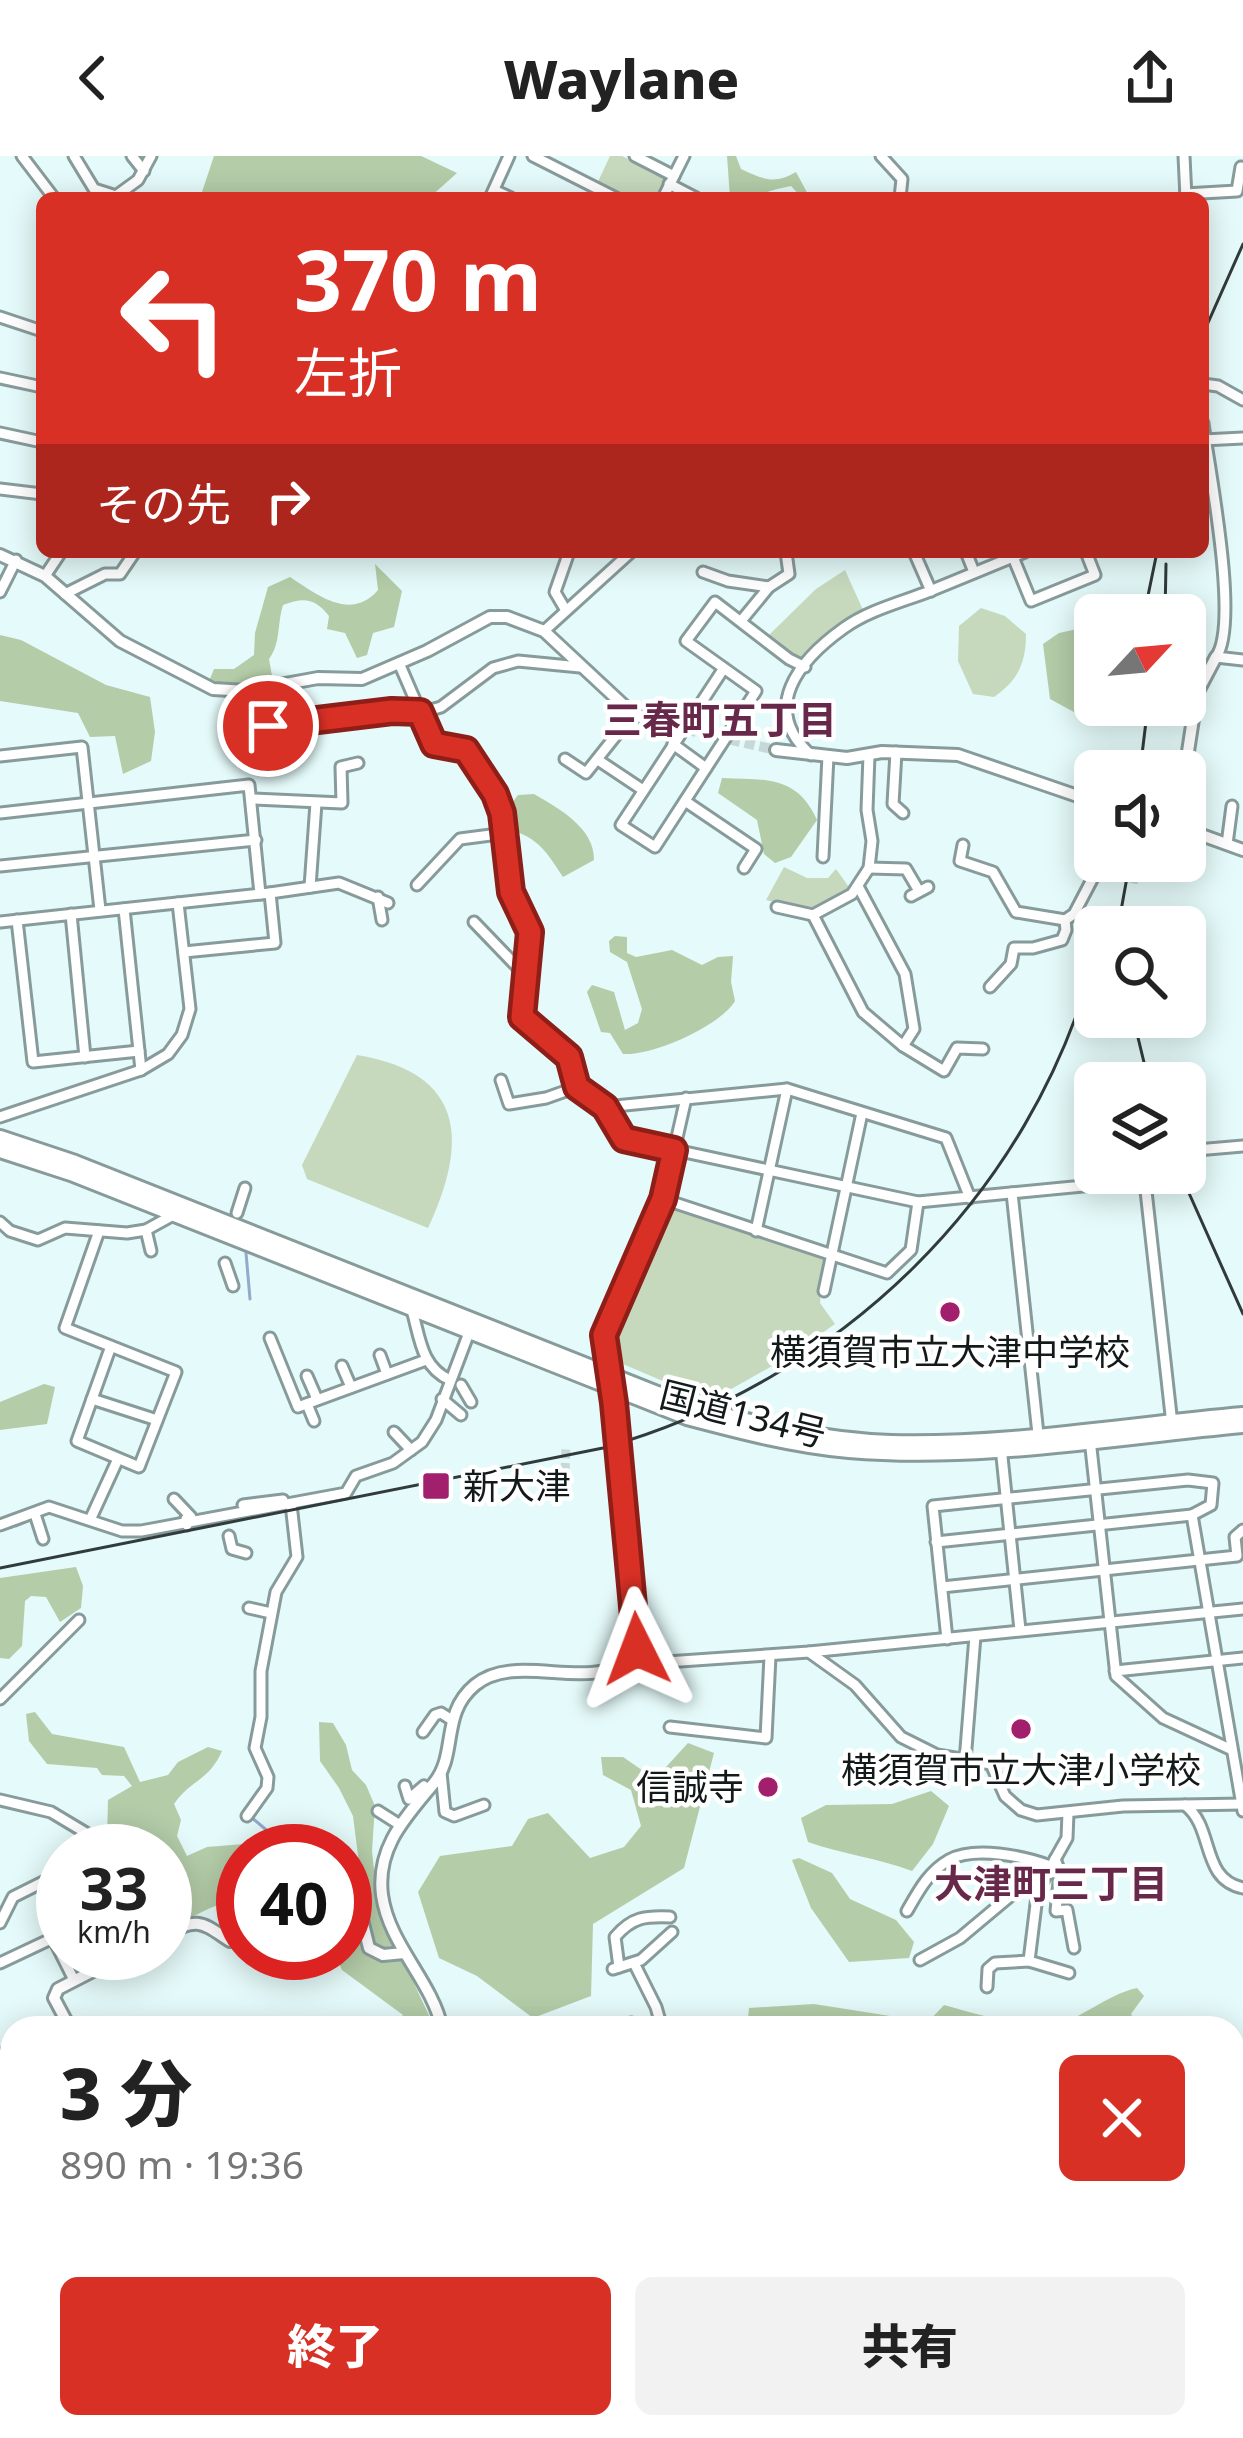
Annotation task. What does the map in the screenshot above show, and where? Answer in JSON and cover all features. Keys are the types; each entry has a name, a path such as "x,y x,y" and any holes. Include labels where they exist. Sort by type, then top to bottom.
{"highway":[{"name":"国道134号","path":"0,1138 96,1171 610,1380 687,1417 802,1444 909,1453 1001,1447 1090,1439 1243,1415"},
{"name":"国道134号","path":"0,1150 610,1380 690,1407 805,1434 892,1443 1243,1425"}],"street":[{"path":"22,156 49,192"},
{"path":"74,156 100,192"},
{"path":"132,156 144,171"},
{"path":"122,192 139,180 151,156"},
{"path":"533,156 604,192"},
{"path":"635,156 688,192"},
{"path":"665,192 684,156"},
{"path":"881,156 902,179 901,192"},
{"path":"1184,156 1185,192"},
{"path":"493,192 507,157"},
{"path":"1209,194 1237,191 1241,167"},
{"path":"0,317 36,329"},
{"path":"0,378 36,386"},
{"path":"1209,385 1243,400"},
{"path":"0,433 36,441"},
{"path":"1209,440 1243,438"},
{"path":"1188,750 1197,693 1224,646 1225,587 1209,475"},
{"path":"0,489 36,493"},
{"path":"0,555 45,575 120,640 213,689 248,691 319,677 362,679 490,617 524,621 544,631 633,714 658,723"},
{"path":"45,575 57,558"},
{"path":"65,594 105,574 120,574 131,558"},
{"path":"566,610 555,592 567,558"},
{"path":"544,631 625,558"},
{"path":"741,621 769,587 789,574 787,558"},
{"path":"917,558 931,591"},
{"path":"968,558 974,572"},
{"path":"811,755 796,742 784,711 788,692 805,667 845,627 1010,558"},
{"path":"1013,558 1031,601 1095,575 1088,558"},
{"path":"0,592 16,560"},
{"path":"703,572 769,587"},
{"path":"1051,593 1058,610"},
{"path":"724,668 621,825 656,847 756,691 686,640 715,602 805,667"},
{"path":"1216,657 1243,660"},
{"path":"399,663 434,744 466,750 495,794 506,832 511,892 530,932 517,1021 569,1057 577,1087 605,1107 624,1139 918,1202 1074,1185"},
{"path":"268,726 441,707 508,663 580,667"},
{"path":"566,759 586,773 633,714"},
{"path":"674,744 706,768"},
{"path":"0,756 82,747 100,910"},
{"path":"776,750 828,757 896,752 958,755 1074,795"},
{"path":"896,752 893,804 903,813"},
{"path":"777,907 813,916 859,888 869,868 872,841 868,755"},
{"path":"823,857 828,757"},
{"path":"598,760 643,790"},
{"path":"252,799 342,803 341,767 358,763"},
{"path":"0,813 249,785 275,944 184,952"},
{"path":"685,802 756,849 744,868"},
{"path":"310,886 316,803"},
{"path":"1227,844 1232,806"},
{"path":"417,885 460,838 506,832"},
{"path":"1206,837 1243,850"},
{"path":"0,866 256,840"},
{"path":"963,845 960,861 993,872 1016,912 1065,920 1074,914 1092,882"},
{"path":"869,868 906,869 919,891"},
{"path":"0,922 339,883 383,900 382,920"},
{"path":"859,888 905,974 914,1029 903,1046"},
{"path":"0,1118 141,1070 168,1054 182,1035 190,1009 178,903"},
{"path":"124,909 141,1070"},
{"path":"71,914 85,1057"},
{"path":"813,916 863,1012 903,1046 944,1071 957,1048 983,1049"},
{"path":"16,920 34,1062 139,1051"},
{"path":"990,987 1011,964 1014,948 1062,940 1065,920"},
{"path":"474,922 526,976"},
{"path":"502,1080 509,1105 577,1087"},
{"path":"605,1107 787,1089 946,1138 970,1198"},
{"path":"756,1231 787,1089"},
{"path":"623,1665 637,1649 638,1632 604,1335 663,1199 686,1098"},
{"path":"824,1292 862,1113"},
{"path":"1206,1149 1243,1146"},
{"path":"237,1213 245,1188"},
{"path":"1012,1193 1038,1434"},
{"path":"1146,1194 1173,1426"},
{"path":"663,1199 890,1273 911,1250 918,1202"},
{"path":"0,1222 10,1231 38,1240 64,1228 146,1230 175,1214"},
{"path":"146,1230 152,1251"},
{"path":"99,1231 65,1328 111,1346 176,1372 139,1467 77,1441 111,1346"},
{"path":"225,1263 233,1286"},
{"path":"412,1308 426,1360 434,1373 450,1380"},
{"path":"0,1522 14,1522 49,1507 129,1532 187,1525 346,1492 356,1476 393,1463 412,1450 436,1420 470,1330"},
{"path":"270,1338 314,1421"},
{"path":"380,1355 387,1374"},
{"path":"286,1412 426,1360"},
{"path":"342,1366 351,1388"},
{"path":"307,1403 308,1376"},
{"path":"461,1385 471,1402"},
{"path":"92,1399 157,1420"},
{"path":"442,1400 461,1415"},
{"path":"394,1432 412,1450"},
{"path":"1090,1439 1116,1676 1163,1718 1230,1749"},
{"path":"1001,1447 1020,1630"},
{"path":"90,1520 118,1459"},
{"path":"937,1542 1192,1515 1211,1504 1213,1483 1188,1480 933,1506 947,1639"},
{"path":"174,1499 191,1517 187,1525"},
{"path":"243,1505 290,1500 297,1557 276,1592 271,1613 255,1748 268,1778 267,1789 247,1816"},
{"path":"34,1514 43,1539"},
{"path":"809,1652 855,1684 901,1737 937,1755 991,1764 1005,1796 1021,1810 1037,1815 1123,1806 1243,1806 1192,1515"},
{"path":"942,1587 1238,1556 1235,1537 1243,1530"},
{"path":"229,1536 232,1549 246,1553"},
{"path":"249,1608 271,1613"},
{"path":"438,2016 404,1953 381,1891 382,1860 400,1825 441,1773 457,1705 474,1685 497,1671 517,1668 569,1676 623,1665 770,1656 1243,1609"},
{"path":"0,1699 79,1620"},
{"path":"965,1761 975,1636"},
{"path":"670,1727 766,1738 770,1656"},
{"path":"1115,1671 1243,1658"},
{"path":"247,1699 262,1694"},
{"path":"423,1732 435,1715 441,1713 452,1720"},
{"path":"441,1773 446,1812 454,1816 484,1805"},
{"path":"405,1786 409,1799 424,1786 428,1789"},
{"path":"0,1800 51,1812 70,1824"},
{"path":"1185,1805 1197,1818 1217,1873 1223,1881 1243,1888"},
{"path":"378,1811 400,1825"},
{"path":"1029,1961 1038,1888 1067,1838 1068,1814"},
{"path":"907,1911 917,1890 951,1858 1012,1853 1053,1863 1060,1872 1056,1911 1067,1910 1074,1948"},
{"path":"0,1924 13,1897 36,1886"},
{"path":"920,1960 960,1938 1015,1892 1038,1888"},
{"path":"670,1916 640,1916 618,1933 616,1968 634,1963 672,1932"},
{"path":"0,1963 36,1946"},
{"path":"372,1950 383,1955 404,1953"},
{"path":"987,1987 988,1969 994,1963 1029,1961 1069,1972"},
{"path":"634,1963 659,2016"},
{"path":"64,2016 54,1998 58,1989 74,1980"}],"green space":[{"path":"214,156 421,156 457,173 436,192 202,192"},
{"path":"610,156 622,156 668,179 662,192 608,192 596,186"},
{"path":"727,156 736,156 741,169 762,178 796,172 807,192 796,192 791,186 769,192 730,192"},
{"path":"375,564 402,591 394,627 373,633 367,655 357,658 345,633 327,629 329,616 319,606 297,601 283,605 269,659 273,681 231,688 210,679 214,669 234,669 254,655 268,587 290,577 334,602 357,604 378,590"},
{"path":"845,570 863,610 833,628 801,660 768,636 816,589"},
{"path":"981,608 1005,616 1026,634 1019,670 994,697 973,694 958,661 959,626"},
{"path":"1074,630 1074,712 1050,699 1043,644"},
{"path":"0,635 21,640 106,685 150,697 155,732 151,761 123,774 115,736 90,737 78,713 0,701"},
{"path":"722,778 778,783 809,805 817,820 791,857 775,863 764,854 757,820 718,793"},
{"path":"534,794 582,829 594,860 563,877 535,842 510,830 508,808 518,795"},
{"path":"784,867 807,878 828,878 836,869 851,890 811,912 766,900"},
{"path":"627,937 627,953 636,957 672,950 702,965 733,956 735,1001 685,1038 623,1054 610,1033 601,1032 587,992 592,985 614,992 625,1030 638,1023 642,1009 627,962 610,952 609,941"},
{"path":"357,1055 393,1064 420,1078 438,1095 448,1116 449,1167 428,1228 307,1179 302,1165"},
{"path":"665,1201 824,1257 820,1303 835,1324 710,1401 611,1359 610,1335"},
{"path":"44,1384 55,1387 47,1424 0,1430 0,1402"},
{"path":"76,1567 83,1586 81,1608 60,1622 46,1597 31,1596 25,1601 22,1646 9,1659 0,1658 0,1578"},
{"path":"35,1712 52,1734 124,1747 140,1782 168,1775 178,1762 208,1747 222,1751 211,1769 174,1804 180,1824 107,1824 108,1800 132,1786 124,1776 102,1775 97,1768 47,1764 29,1741 26,1714"},
{"path":"319,1722 333,1723 346,1745 352,1770 366,1785 375,1806 372,1851 372,1824 354,1824 339,1788 320,1761"},
{"path":"688,1743 714,1753 684,1868 593,1924 591,1996 530,2016 477,1976 439,1958 418,1892 440,1856 512,1846 528,1819 548,1813 590,1858 624,1847 641,1826 631,1790 603,1775 601,1757 623,1757 655,1779"},
{"path":"931,1791 949,1806 933,1844 912,1871 808,1842 801,1818 826,1805 892,1804"},
{"path":"216,1846 216,1906 192,1917 192,1854"},
{"path":"372,1851 378,1907 429,2016 403,2015 356,1980 372,1980"},
{"path":"799,1858 832,1873 850,1899 896,1920 914,1942 909,1958 849,1962 811,1908 792,1860"},
{"path":"1137,1988 1144,1996 1132,2016 1078,2016"},
{"path":"814,2004 890,2016 748,2016 749,2008"},
{"path":"944,2005 986,2016 934,2016"}],"waterway":[{"path":"246,1253 250,1299"},
{"path":"16,1526 32,1519"},
{"path":"8,1528 12,1527"},
{"path":"106,1531 111,1532"},
{"path":"251,1817 259,1824"}],"tunnel":[{"path":"657,723 776,750"},
{"path":"565,1472 566,1448"}],"railway":[{"path":"1209,320 1243,244"},
{"path":"1148,594 1156,558"},
{"path":"1165,594 1166,564"},
{"path":"1143,750 1145,726"},
{"path":"1122,906 1126,882"},
{"path":"0,1568 603,1448 690,1418 771,1377 846,1326 914,1267 974,1200 1024,1125 1074,1018"},
{"path":"1138,1038 1144,1062"},
{"path":"1189,1194 1243,1314"}],"place":[{"name":"横須賀市立大津中学校","path":"950,1312"},
{"name":"新大津","path":"436,1486"},
{"name":"横須賀市立大津小学校","path":"1021,1729"},
{"name":"信誠寺","path":"768,1787"}],"district":[{"name":"三春町五丁目","path":"720,720"},
{"name":"大津町三丁目","path":"1051,1884"}],"route":[{"path":"268,726 420,712 434,744 466,750 502,813 511,892 530,932 522,1017 569,1057 577,1087 605,1107 624,1139 674,1150 663,1199 604,1335 637,1649"}]}
